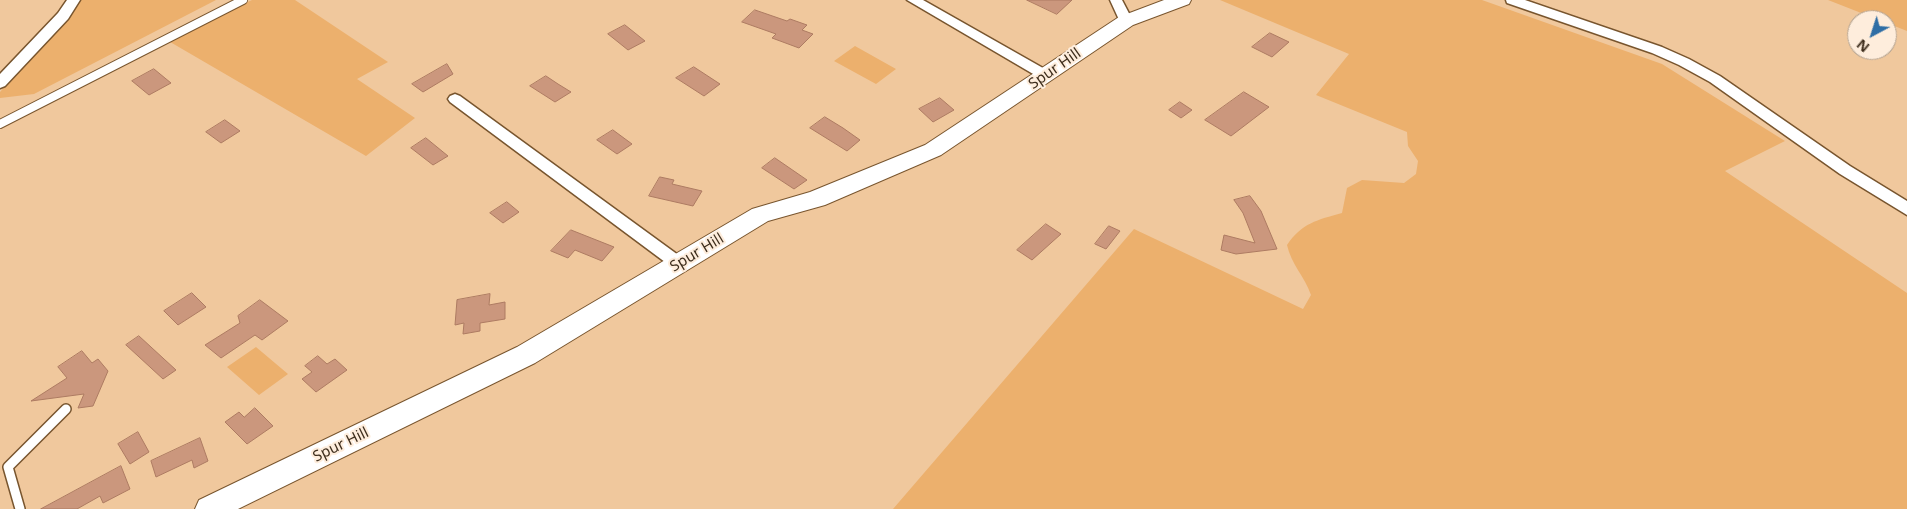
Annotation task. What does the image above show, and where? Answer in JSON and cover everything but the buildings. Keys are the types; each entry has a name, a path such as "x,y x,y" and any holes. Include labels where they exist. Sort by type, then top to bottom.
{"street":[{"path":"0,83 33,45 63,16 74,0"},
{"path":"912,0 1045,75"},
{"path":"1116,0 1126,21"},
{"name":"Spur Hill","path":"209,509 526,355 760,215 817,199 933,150 978,122 1126,21 1182,0"},
{"path":"1512,0 1657,50 1684,62 1715,79 1845,170 1907,209"},
{"path":"455,99 679,264"}],"lane":[{"path":"0,124 24,114 179,31 243,0"},
{"path":"20,509 8,467 66,409"}],"shaded area":[{"path":"81,0 216,0 34,94 0,98 0,92"},
{"path":"252,0 295,0 388,62 357,79 415,118 366,156 165,39"},
{"path":"1220,0 1482,0 1662,64 1785,141 1725,171 1907,293 1907,509 893,509 1134,229 1303,309 1311,295 1287,245 1304,227 1342,213 1347,188 1362,180 1404,183 1416,174 1418,161 1408,146 1407,132 1316,95 1349,54"},
{"path":"1828,0 1907,0 1907,31 1897,27 1897,10 1854,10"},
{"path":"855,46 896,69 876,84 834,61"},
{"path":"256,347 288,374 259,395 227,367"}]}
